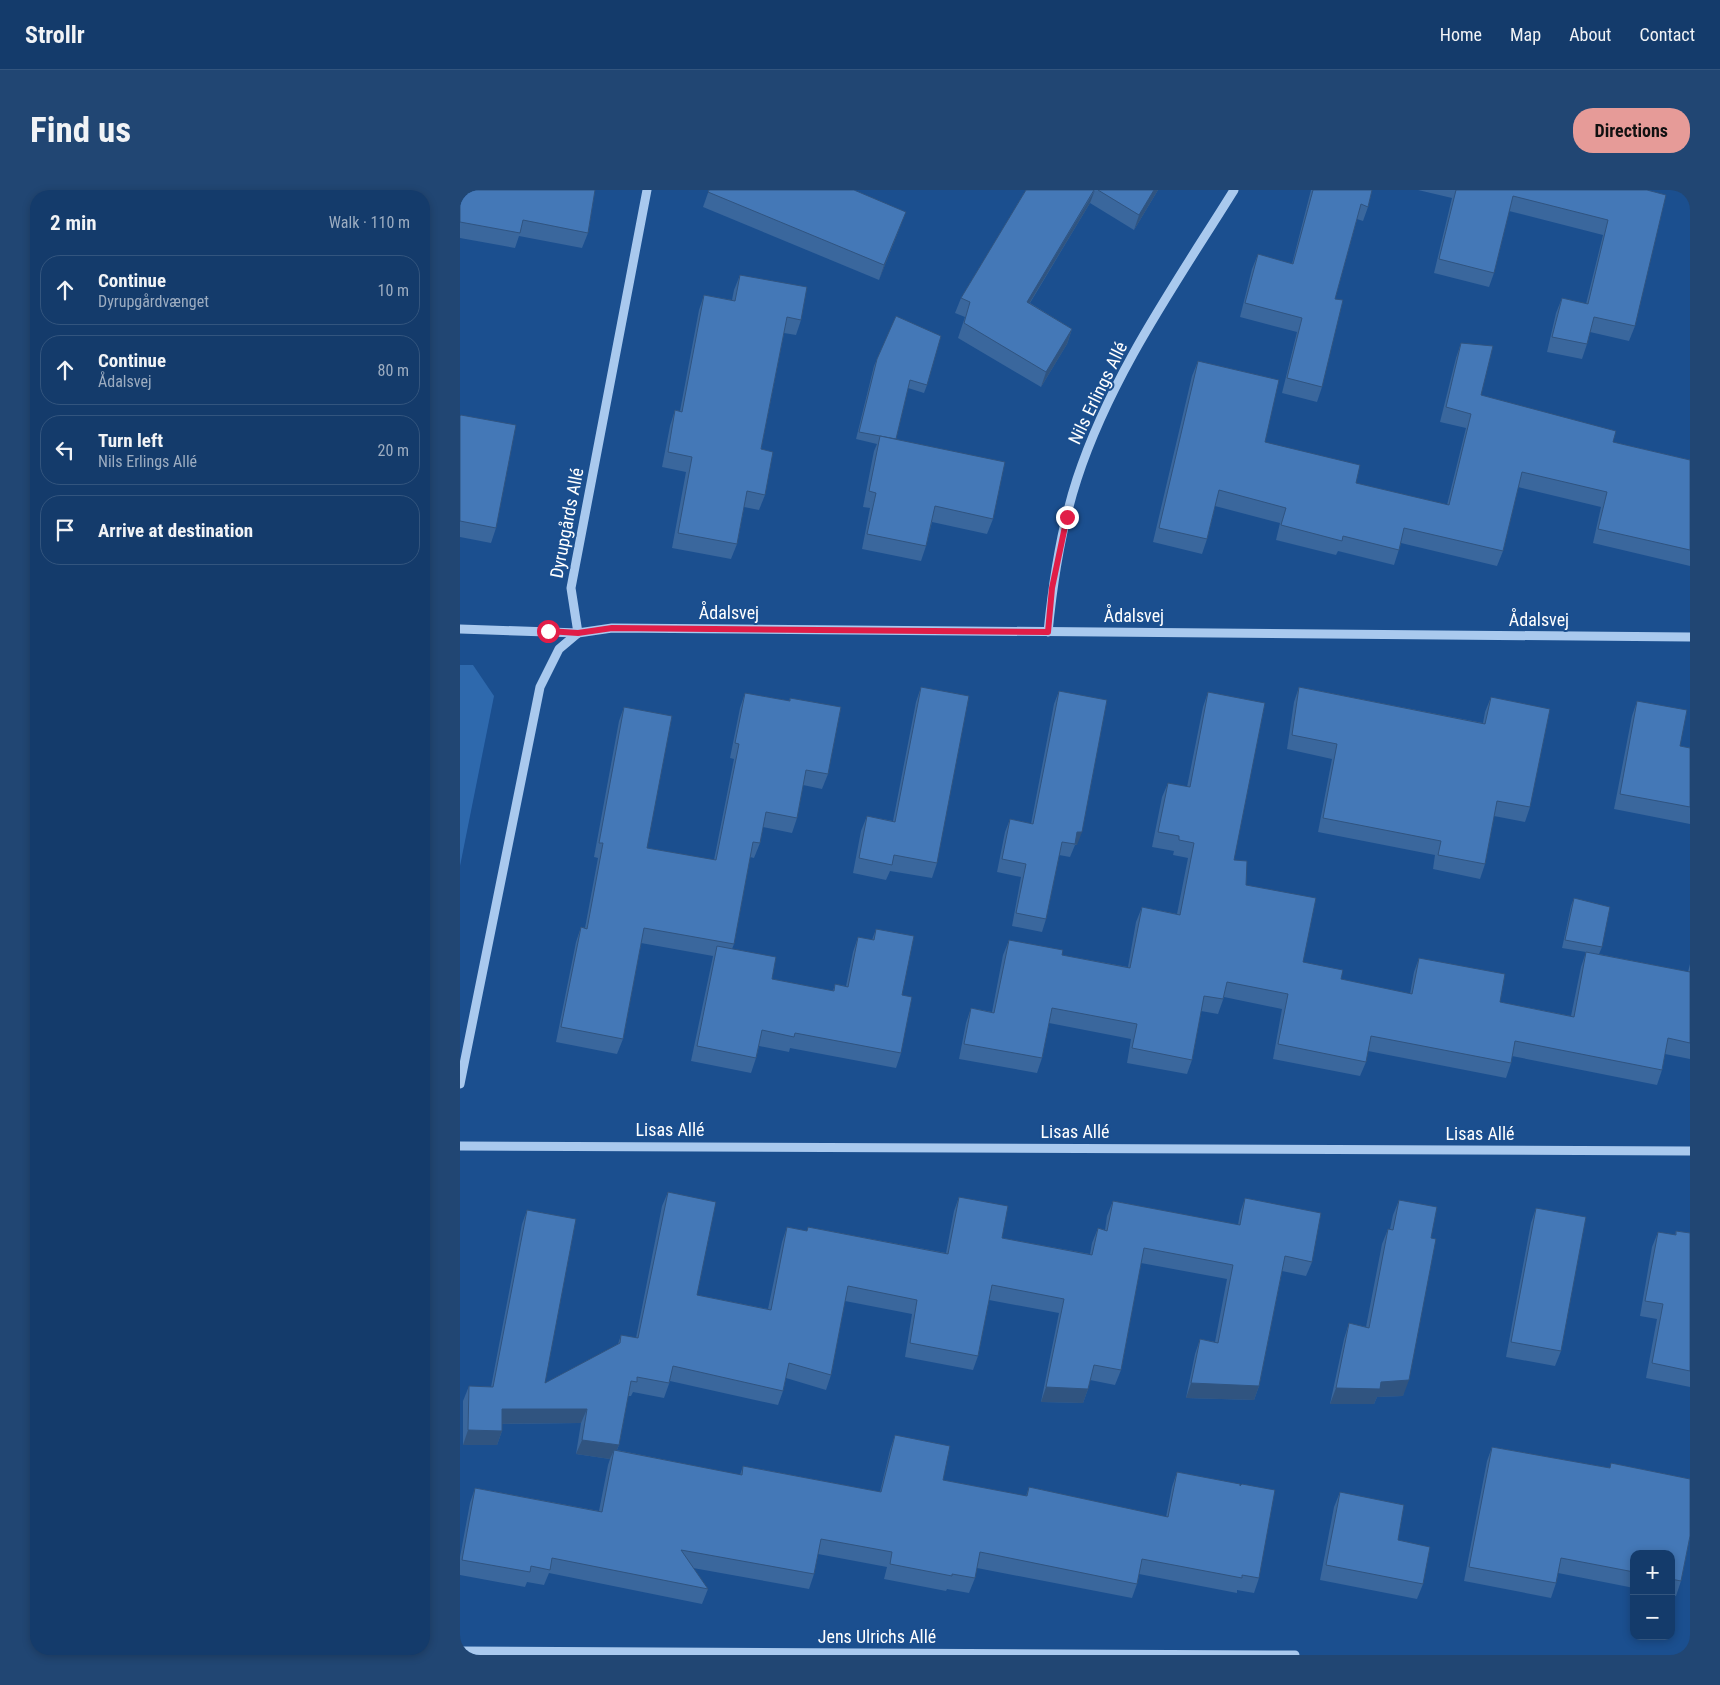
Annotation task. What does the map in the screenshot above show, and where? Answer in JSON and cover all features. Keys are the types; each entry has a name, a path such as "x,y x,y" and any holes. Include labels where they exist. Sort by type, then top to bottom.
{"street":[{"name":"Dyrupgårds Allé","path":"578,633 571,588 647,190"},
{"name":"Nils Erlings Allé","path":"1048,632 1052,588 1067,517 1077,480 1105,407 1125,367 1234,190"},
{"name":"Ådalsvej","path":"460,629 578,633 612,628 1690,637"},
{"path":"460,1084 540,687 559,649 578,633"},
{"name":"Lisas Allé","path":"460,1146 1690,1152"},
{"name":"Jens Ulrichs Allé","path":"460,1651 1294,1655"}],"shaded area":[{"path":"460,665 473,665 494,696 460,866"}],"building":[{"path":"461,190 595,190 588,233 523,220 520,233 460,222"},
{"path":"709,190 854,190 906,212 884,265 708,192"},
{"path":"1026,190 1094,190 1027,302 1072,329 1046,372 964,323 970,302 961,298"},
{"path":"1098,190 1154,190 1139,215"},
{"path":"1313,190 1372,190 1368,207 1361,204 1335,299 1343,300 1322,387 1287,378 1302,318 1245,303 1258,254 1293,264"},
{"path":"1456,190 1647,190 1666,195 1635,326 1594,317 1587,344 1552,337 1562,298 1588,304 1608,220 1513,196 1494,273 1439,259"},
{"path":"740,275 807,287 801,320 787,317 761,449 773,452 765,495 747,491 737,544 678,533 692,457 668,452 675,410 682,412 704,295 735,301"},
{"path":"896,316 941,336 927,385 910,380 896,439 859,432 877,359"},
{"path":"1461,343 1493,346 1481,395 1616,431 1613,442 1690,460 1690,550 1598,529 1607,492 1522,472 1503,551 1404,528 1399,550 1343,536 1342,541 1281,525 1286,508 1219,490 1207,539 1159,528 1198,361 1279,380 1265,442 1360,465 1356,483 1449,505 1471,414 1446,407"},
{"path":"461,415 516,425 496,528 460,521"},
{"path":"880,436 1005,462 993,519 935,506 926,546 867,534 876,493 869,491"},
{"path":"921,687 969,696 937,863 894,855 892,865 859,858 867,816 895,822"},
{"path":"1299,687 1485,724 1491,697 1550,709 1530,807 1497,801 1485,864 1438,855 1441,841 1323,818 1337,744 1292,735"},
{"path":"1059,691 1107,700 1082,832 1077,832 1075,844 1062,842 1046,919 1016,913 1026,864 1002,859 1010,819 1033,824"},
{"path":"1208,692 1265,703 1234,860 1247,861 1246,885 1316,898 1303,962 1343,970 1341,979 1412,994 1419,958 1505,974 1500,1002 1574,1017 1586,952 1690,972 1690,1043 1668,1038 1662,1070 1515,1041 1511,1063 1371,1036 1366,1062 1278,1044 1288,994 1227,982 1223,999 1204,996 1192,1060 1132,1048 1137,1024 1052,1008 1042,1058 964,1044 971,1008 994,1013 1009,940 1063,950 1062,955 1130,968 1142,907 1180,915 1194,843 1179,840 1179,836 1158,832 1168,783 1190,787"},
{"path":"745,693 790,701 790,698 841,707 828,774 806,770 797,818 766,812 760,843 753,842 734,944 644,928 623,1039 561,1027 581,927 587,929 603,843 599,843 624,707 672,716 647,848 716,860 739,744 735,743"},
{"path":"1637,701 1687,710 1680,746 1690,748 1690,807 1620,794"},
{"path":"1574,898 1610,907 1602,947 1565,940"},
{"path":"876,929 914,936 902,995 912,997 901,1053 795,1033 794,1037 762,1030 756,1058 697,1046 717,946 776,957 772,979 834,991 835,984 848,987 858,937 874,940"},
{"path":"668,1192 716,1202 697,1295 771,1310 787,1227 807,1231 808,1227 948,1254 959,1197 1008,1206 1002,1238 1092,1255 1098,1228 1107,1231 1113,1201 1240,1225 1245,1198 1321,1213 1312,1262 1285,1256 1259,1386 1191,1383 1200,1339 1218,1343 1233,1265 1144,1248 1121,1370 1094,1365 1088,1389 1046,1387 1064,1299 992,1285 978,1356 910,1343 917,1300 848,1286 831,1375 789,1363 783,1391 673,1366 669,1383 637,1377 637,1382 631,1381 619,1445 582,1440 587,1409 502,1409 502,1431 468,1430 469,1386 493,1387 527,1210 576,1219 545,1383 620,1343 621,1335 638,1338"},
{"path":"1399,1200 1437,1207 1431,1238 1436,1239 1409,1380 1381,1382 1380,1389 1336,1388 1349,1323 1369,1328 1388,1229 1393,1230"},
{"path":"1536,1208 1586,1217 1561,1351 1511,1342"},
{"path":"1676,1231 1690,1233 1690,1371 1652,1363 1663,1304 1645,1301 1658,1232 1676,1235"},
{"path":"895,1435 950,1446 943,1480 1027,1496 1029,1487 1168,1517 1177,1472 1240,1484 1240,1486 1242,1484 1275,1490 1259,1578 1242,1575 1242,1578 1142,1559 1137,1584 980,1552 975,1578 952,1574 952,1576 890,1564 892,1552 821,1539 814,1574 681,1550 708,1589 552,1558 550,1570 531,1566 530,1572 462,1560 475,1488 602,1512 614,1450 742,1475 743,1466 881,1492"},
{"path":"1492,1447 1610,1468 1611,1463 1690,1479 1690,1536 1681,1581 1675,1580 1675,1550 1630,1550 1630,1571 1561,1558 1556,1583 1469,1567"},
{"path":"1340,1492 1404,1505 1398,1540 1430,1547 1423,1584 1326,1565"}],"route":[{"path":"548,631 578,633 612,628 1048,632 1052,588 1067,517"}]}
